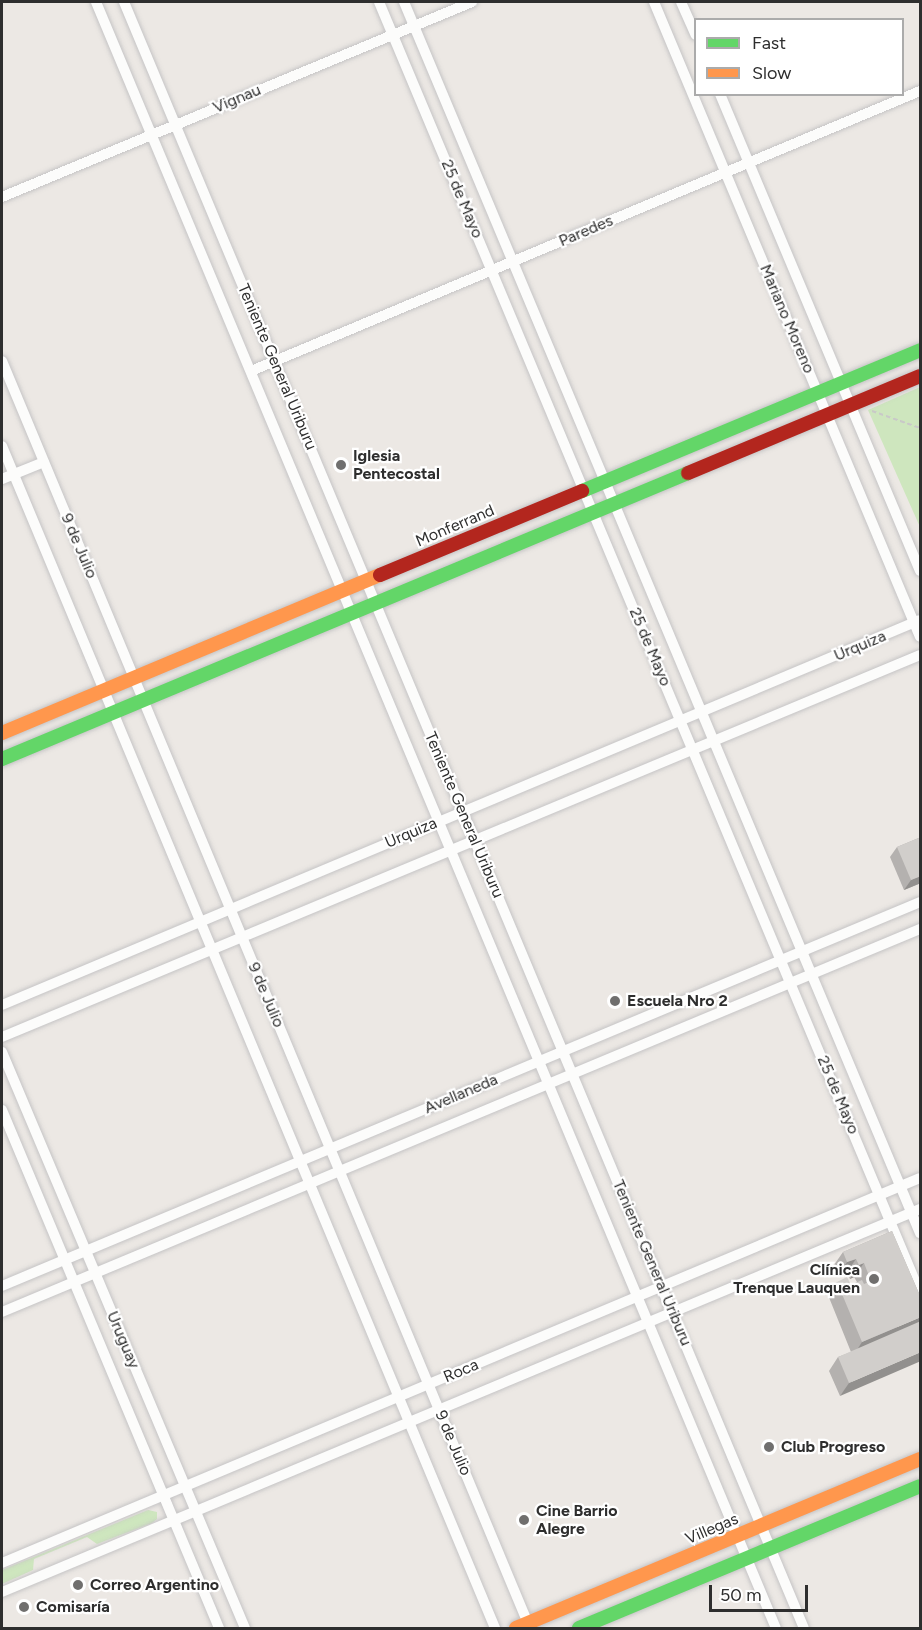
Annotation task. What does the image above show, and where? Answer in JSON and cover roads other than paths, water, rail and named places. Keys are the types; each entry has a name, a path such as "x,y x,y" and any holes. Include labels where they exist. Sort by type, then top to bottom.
{"street":[{"name":"Teniente General Uriburu","path":"96,2 776,1629"},
{"name":"Teniente General Uriburu","path":"124,2 804,1629"},
{"name":"25 de Mayo","path":"379,2 921,1293"},
{"name":"25 de Mayo","path":"404,2 901,1186 916,1211 921,1233"},
{"name":"Vignau","path":"2,197 472,2"},
{"name":"Mariano Moreno","path":"654,2 827,415 918,622 921,637"},
{"path":"681,2 694,31"},
{"name":"Paredes","path":"251,371 921,91"},
{"name":"Mariano Moreno","path":"721,96 921,570"},
{"name":"Monferrand","path":"2,733 921,350"},
{"name":"9 de Julio","path":"2,361 439,1410 525,1627"},
{"path":"2,759 921,376"},
{"name":"9 de Julio","path":"2,446 495,1629"},
{"path":"2,479 44,462"},
{"name":"Urquiza","path":"2,1005 918,622"},
{"name":"Urquiza","path":"2,1037 921,655"},
{"name":"Avellaneda","path":"2,1286 921,902"},
{"name":"Avellaneda","path":"2,1312 921,929"},
{"name":"Uruguay","path":"2,1052 245,1629"},
{"name":"Uruguay","path":"2,1110 219,1629"},
{"name":"Roca","path":"2,1563 921,1178"},
{"name":"Roca","path":"2,1592 916,1211"},
{"name":"Villegas","path":"525,1627 921,1459"},
{"path":"579,1629 921,1486"}],"place":[{"name":"Iglesia Pentecostal","path":"341,465"},
{"name":"Escuela Nro 2","path":"615,1001"},
{"name":"Clínica Trenque Lauquen","path":"874,1279"},
{"name":"Club Progreso","path":"769,1447"},
{"name":"Cine Barrio Alegre","path":"524,1520"},
{"name":"Correo Argentino","path":"78,1585"},
{"name":"Comisaría","path":"24,1607"}]}
